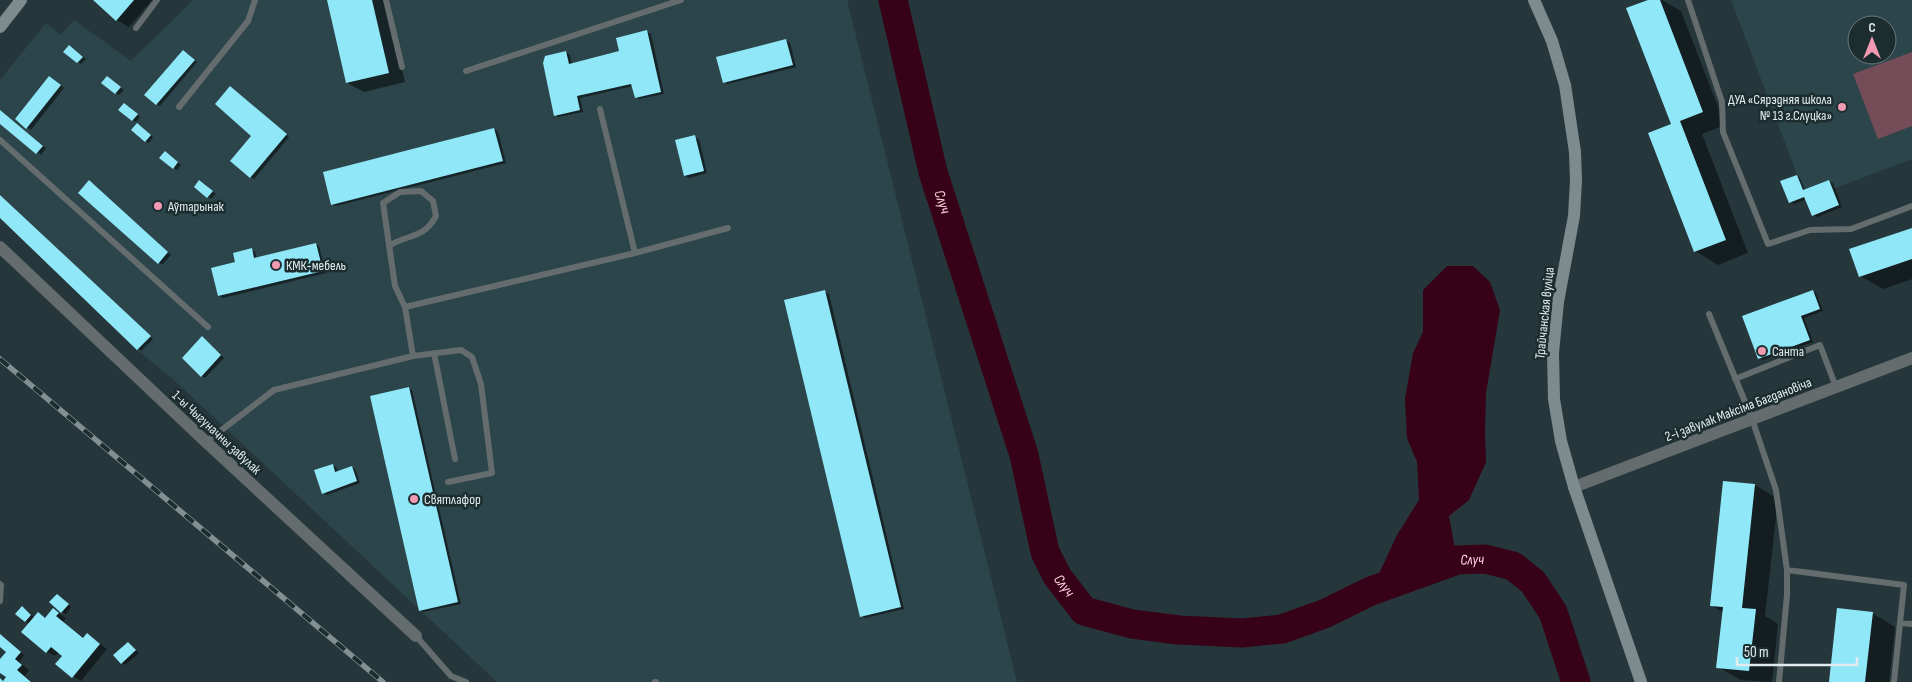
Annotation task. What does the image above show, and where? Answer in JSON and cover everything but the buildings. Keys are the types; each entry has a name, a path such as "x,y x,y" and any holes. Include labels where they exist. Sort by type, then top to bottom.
{"street":[{"path":"0,27 21,0"},
{"name":"Трайчанская вуліца","path":"1534,0 1552,41 1565,85 1575,152 1574,216 1558,302 1553,353 1554,399 1561,441 1574,487 1641,682"},
{"name":"1-ы Чыгуначны завулак","path":"0,247 206,442 416,636"},
{"name":"2-і завулак Максіма Багдановіча","path":"1574,487 1912,358"}],"lane":[{"path":"136,28 157,0"},
{"path":"179,108 248,21 255,0"},
{"path":"386,0 402,67"},
{"path":"466,71 681,0"},
{"path":"1688,0 1722,102 1722,132 1768,244 1810,230 1851,229 1912,206"},
{"path":"600,109 635,254"},
{"path":"0,140 208,327"},
{"path":"389,246 430,227 436,216 433,201 421,191 400,192 383,203 389,246 396,286 405,307 412,356"},
{"path":"405,307 635,254 728,228"},
{"path":"1709,314 1752,420 1776,490 1787,570 1787,595 1779,682"},
{"path":"1735,379 1820,345 1836,387"},
{"path":"206,442 274,390 412,356 461,350 472,357 482,384 492,473 448,482"},
{"path":"434,353 455,459"},
{"path":"1787,570 1904,585 1894,682"},
{"path":"0,584 2,586 0,601"},
{"path":"1900,623 1912,624"},
{"path":"416,636 451,676 466,682"}],"shaded area":[{"path":"193,0 847,0 1017,682 497,682 174,380 137,350 0,218 0,80 46,23 60,35 74,20 131,61"},
{"name":"ДУА «Сярэдняя школа № 13 г.Слуцка»","path":"1731,0 1912,0 1912,159 1833,189 1829,180 1803,190"},
{"path":"1912,52 1912,126 1878,139 1853,74 1877,65 1897,65 1897,58"},
{"path":"1447,266 1473,266 1490,282 1500,310 1486,393 1486,462 1469,500 1449,516 1457,560 1371,591 1397,535 1419,500 1417,462 1407,438 1405,399 1413,353 1423,332 1423,290"}],"waterway":[{"name":"Случ","path":"893,0 933,172 1024,455 1045,552 1057,576 1084,611 1132,624 1179,630 1242,633 1282,629 1324,614 1371,591 1457,560 1485,559 1513,566 1533,582 1553,612 1576,682"}],"railway":[{"path":"0,359 383,682"}],"place":[{"name":"ДУА «Сярэдняя школа № 13 г.Слуцка»","path":"1842,107"},
{"name":"Аўтарынак","path":"158,206"},
{"name":"КМК-мебель","path":"276,265"},
{"name":"Санта","path":"1762,351"},
{"name":"Святлафор","path":"414,499"}]}
